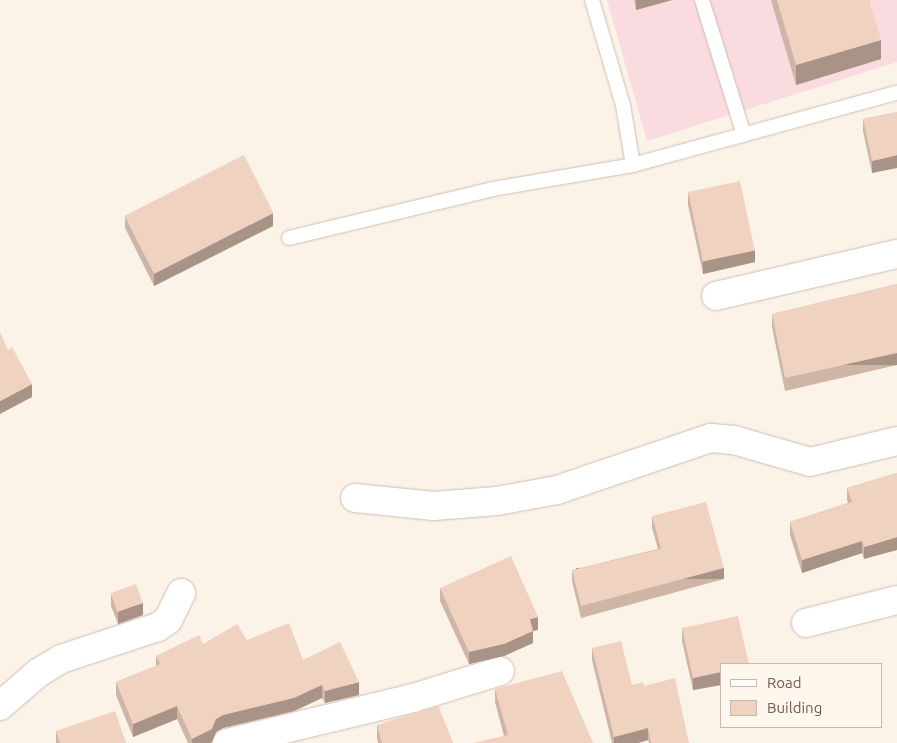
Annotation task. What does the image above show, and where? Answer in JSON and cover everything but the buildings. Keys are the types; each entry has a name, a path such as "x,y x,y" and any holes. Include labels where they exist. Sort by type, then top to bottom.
{"street":[{"path":"716,296 897,254"},
{"path":"355,498 434,506 497,501 557,490 678,447 712,438 734,440 810,462 897,441"},
{"path":"0,706 32,677 61,659 158,627 168,620 181,593"},
{"path":"806,624 897,600"},
{"path":"227,743 413,698 500,671"}],"lane":[{"path":"592,0 623,105 633,165"},
{"path":"702,0 744,135"},
{"path":"289,238 493,189 633,165 897,93"}],"shaded area":[{"path":"607,0 897,0 897,62 647,141"}]}
